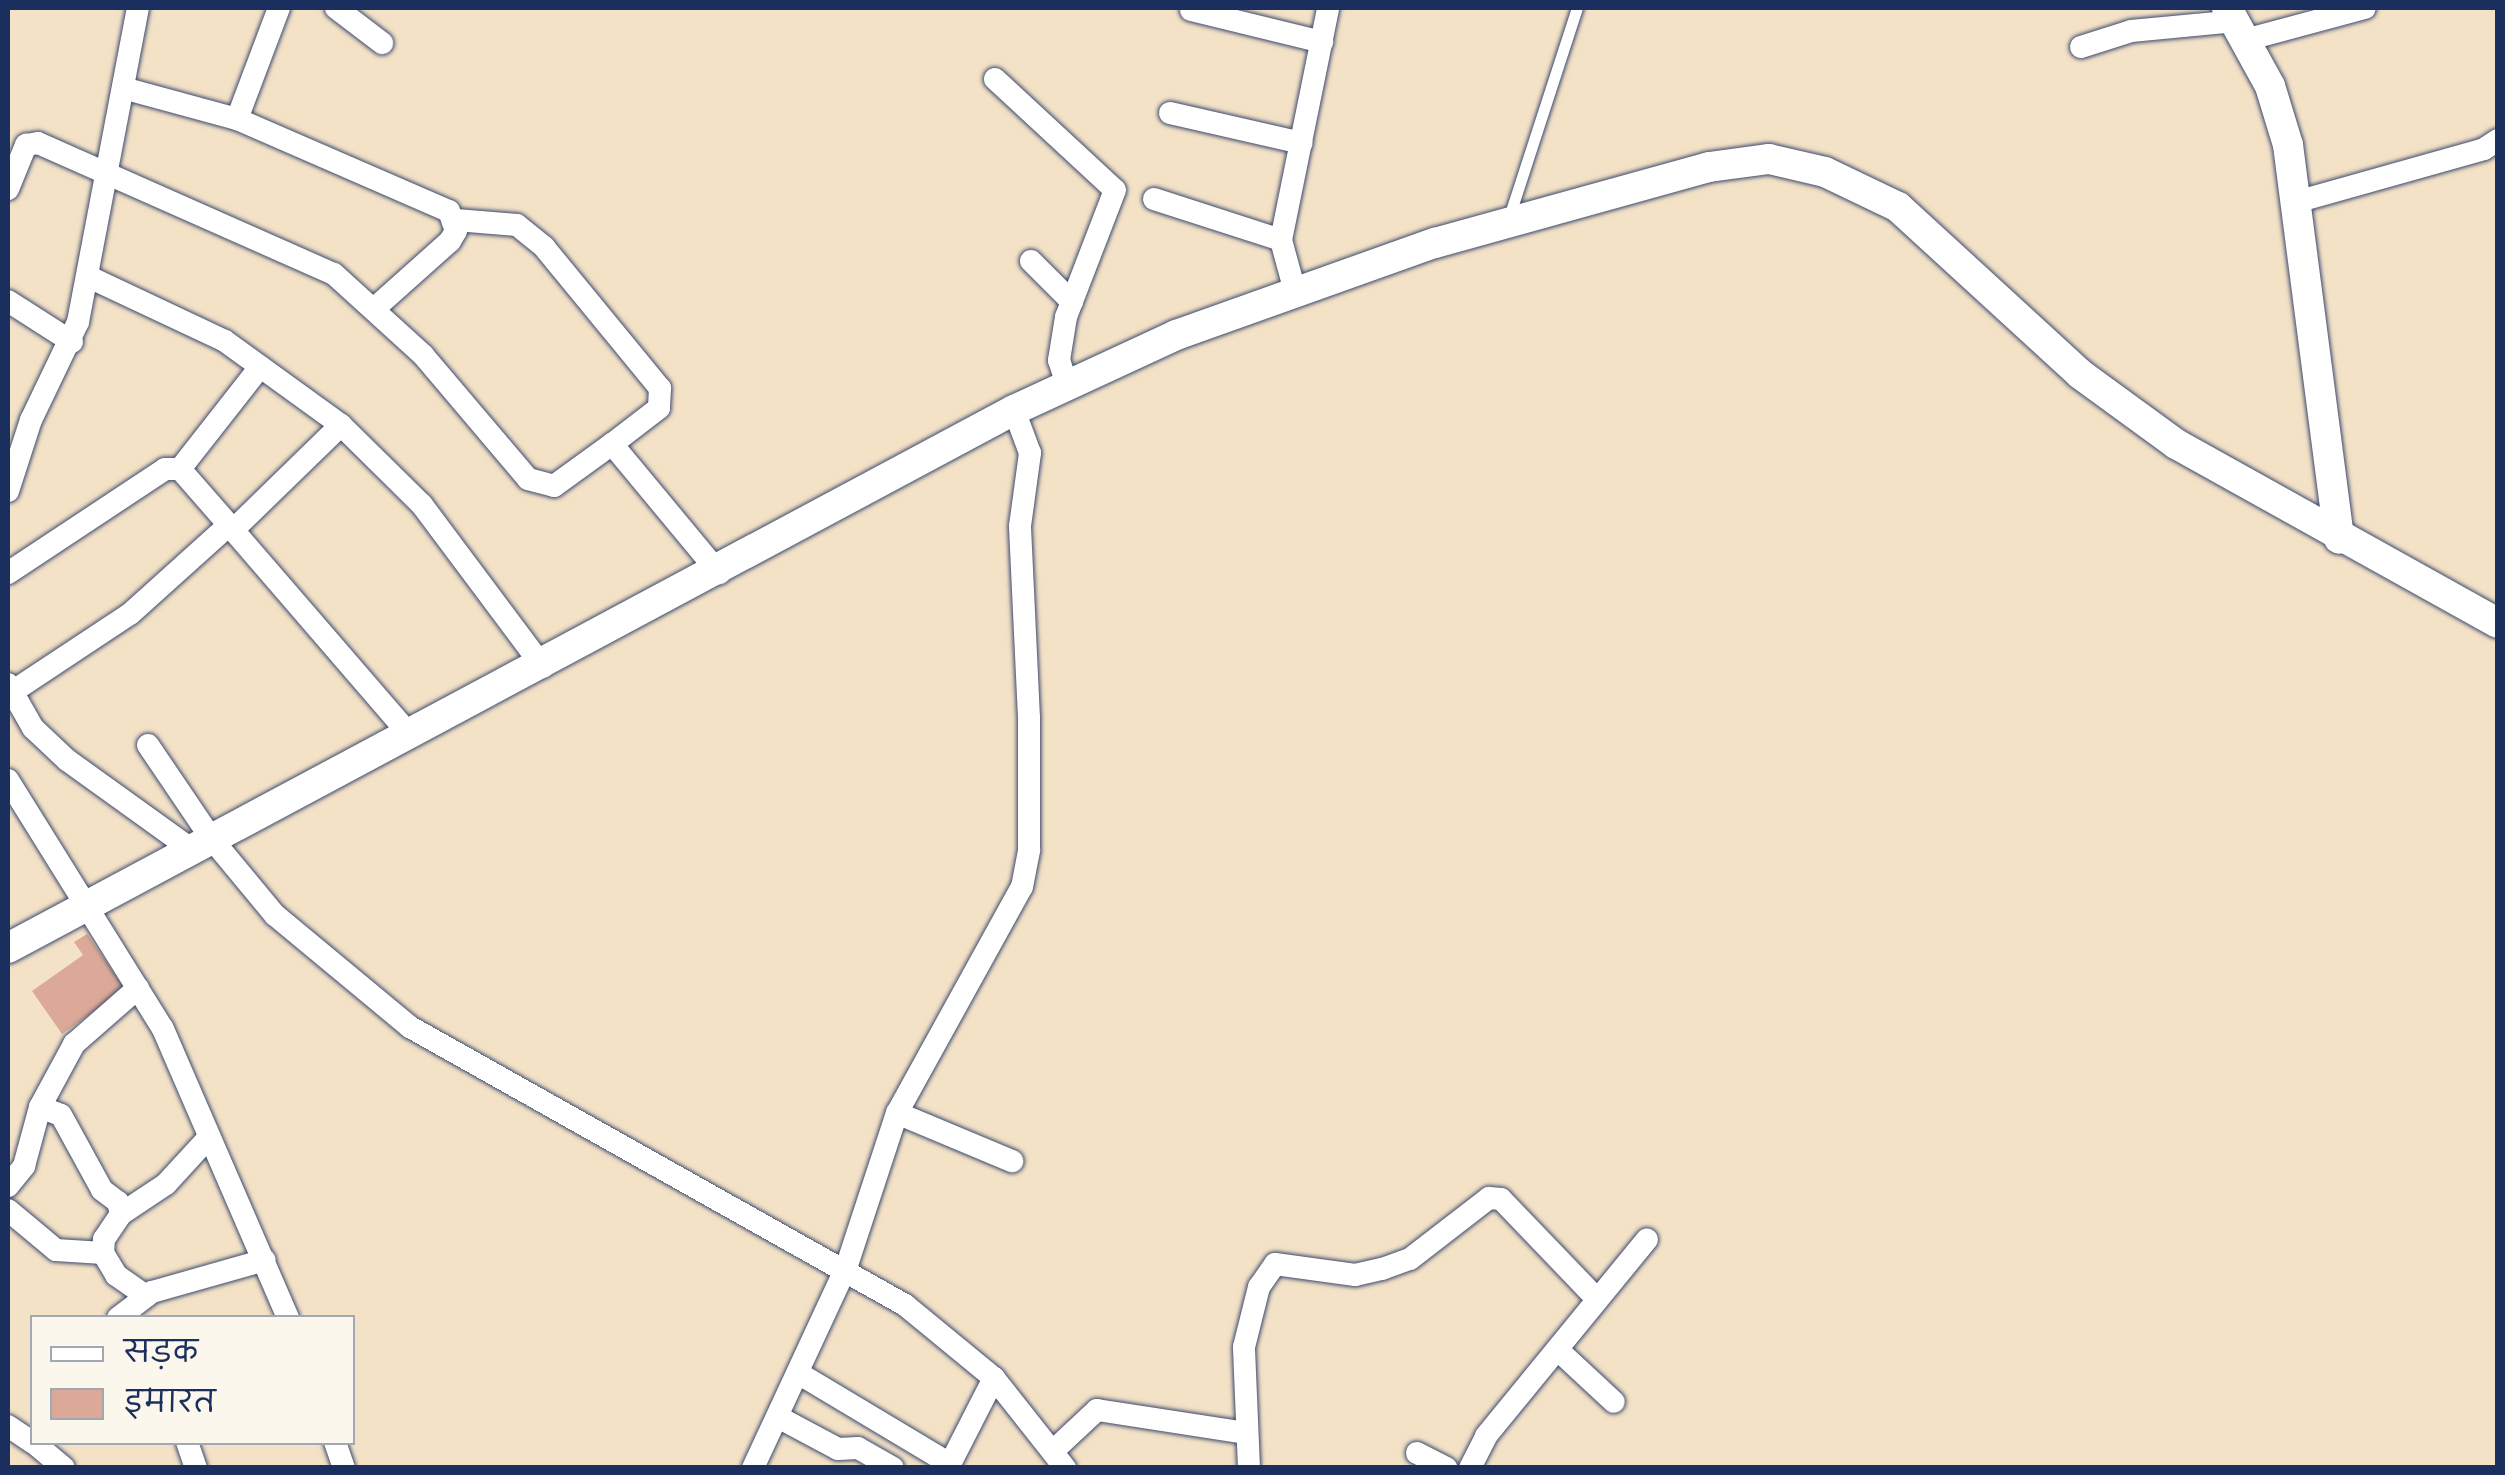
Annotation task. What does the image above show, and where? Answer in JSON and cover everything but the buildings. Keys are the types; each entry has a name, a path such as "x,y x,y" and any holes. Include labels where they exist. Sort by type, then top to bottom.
{"main road":[{"path":"2237,22 2288,145 2304,308 2339,538"},
{"path":"8,948 86,900 543,667 1014,410 1176,335 1508,222 1709,167 1769,159 1824,172 1898,207 2080,374 2176,444 2498,623"}],"street":[{"path":"8,487 30,420 72,342 88,277 102,177 138,8"},
{"path":"236,119 280,8"},
{"path":"336,8 382,43"},
{"path":"1296,295 1280,240 1328,8"},
{"path":"2081,46 2130,30 2365,8"},
{"path":"1192,10 1322,42"},
{"path":"995,79 1114,190 1072,302 1059,360 1068,388"},
{"path":"8,189 14,155 26,145 38,143 102,177 316,265 375,308 538,486 554,486 659,408 660,388 530,236 501,220 456,220 236,119 123,88"},
{"path":"1170,113 1302,144"},
{"path":"2296,202 2484,150 2498,140"},
{"path":"1154,199 1280,240"},
{"path":"375,308 450,241 456,220"},
{"path":"1032,261 1072,302"},
{"path":"88,277 160,307 260,367 340,425 422,505 543,667"},
{"path":"8,301 72,342"},
{"path":"180,469 260,367"},
{"path":"753,1468 846,1268 897,1114 1008,920 1029,850 1029,638 1020,526 1030,454 1014,410"},
{"path":"340,425 231,528 130,614 10,688 34,728 67,760 199,842 275,914 410,1027 846,1268 954,1341 994,1378 1059,1460 1097,1410 1245,1432"},
{"path":"612,444 719,573"},
{"path":"8,573 165,469 180,469 411,736"},
{"path":"148,745 199,842"},
{"path":"8,780 138,988 287,1315"},
{"path":"8,1186 24,1166 40,1107 74,1044 138,988"},
{"path":"40,1107 60,1115 121,1214"},
{"path":"897,1114 1012,1161"},
{"path":"209,1137 166,1184 121,1214 104,1239 103,1253 135,1308 265,1260"},
{"path":"1249,1468 1244,1347 1259,1287 1275,1264 1355,1275 1382,1269 1410,1259 1489,1198 1501,1200 1595,1297"},
{"path":"8,1210 56,1250 103,1253"},
{"path":"1470,1468 1486,1436 1558,1350 1595,1297 1646,1239"},
{"path":"1558,1350 1614,1402"},
{"path":"798,1373 949,1466 994,1378"},
{"path":"778,1416 838,1449 858,1448 894,1468"},
{"path":"8,1426 30,1440"},
{"path":"39,1445 64,1458"},
{"path":"1417,1453 1446,1468"}],"lane":[{"path":"1508,222 1577,8"}]}
